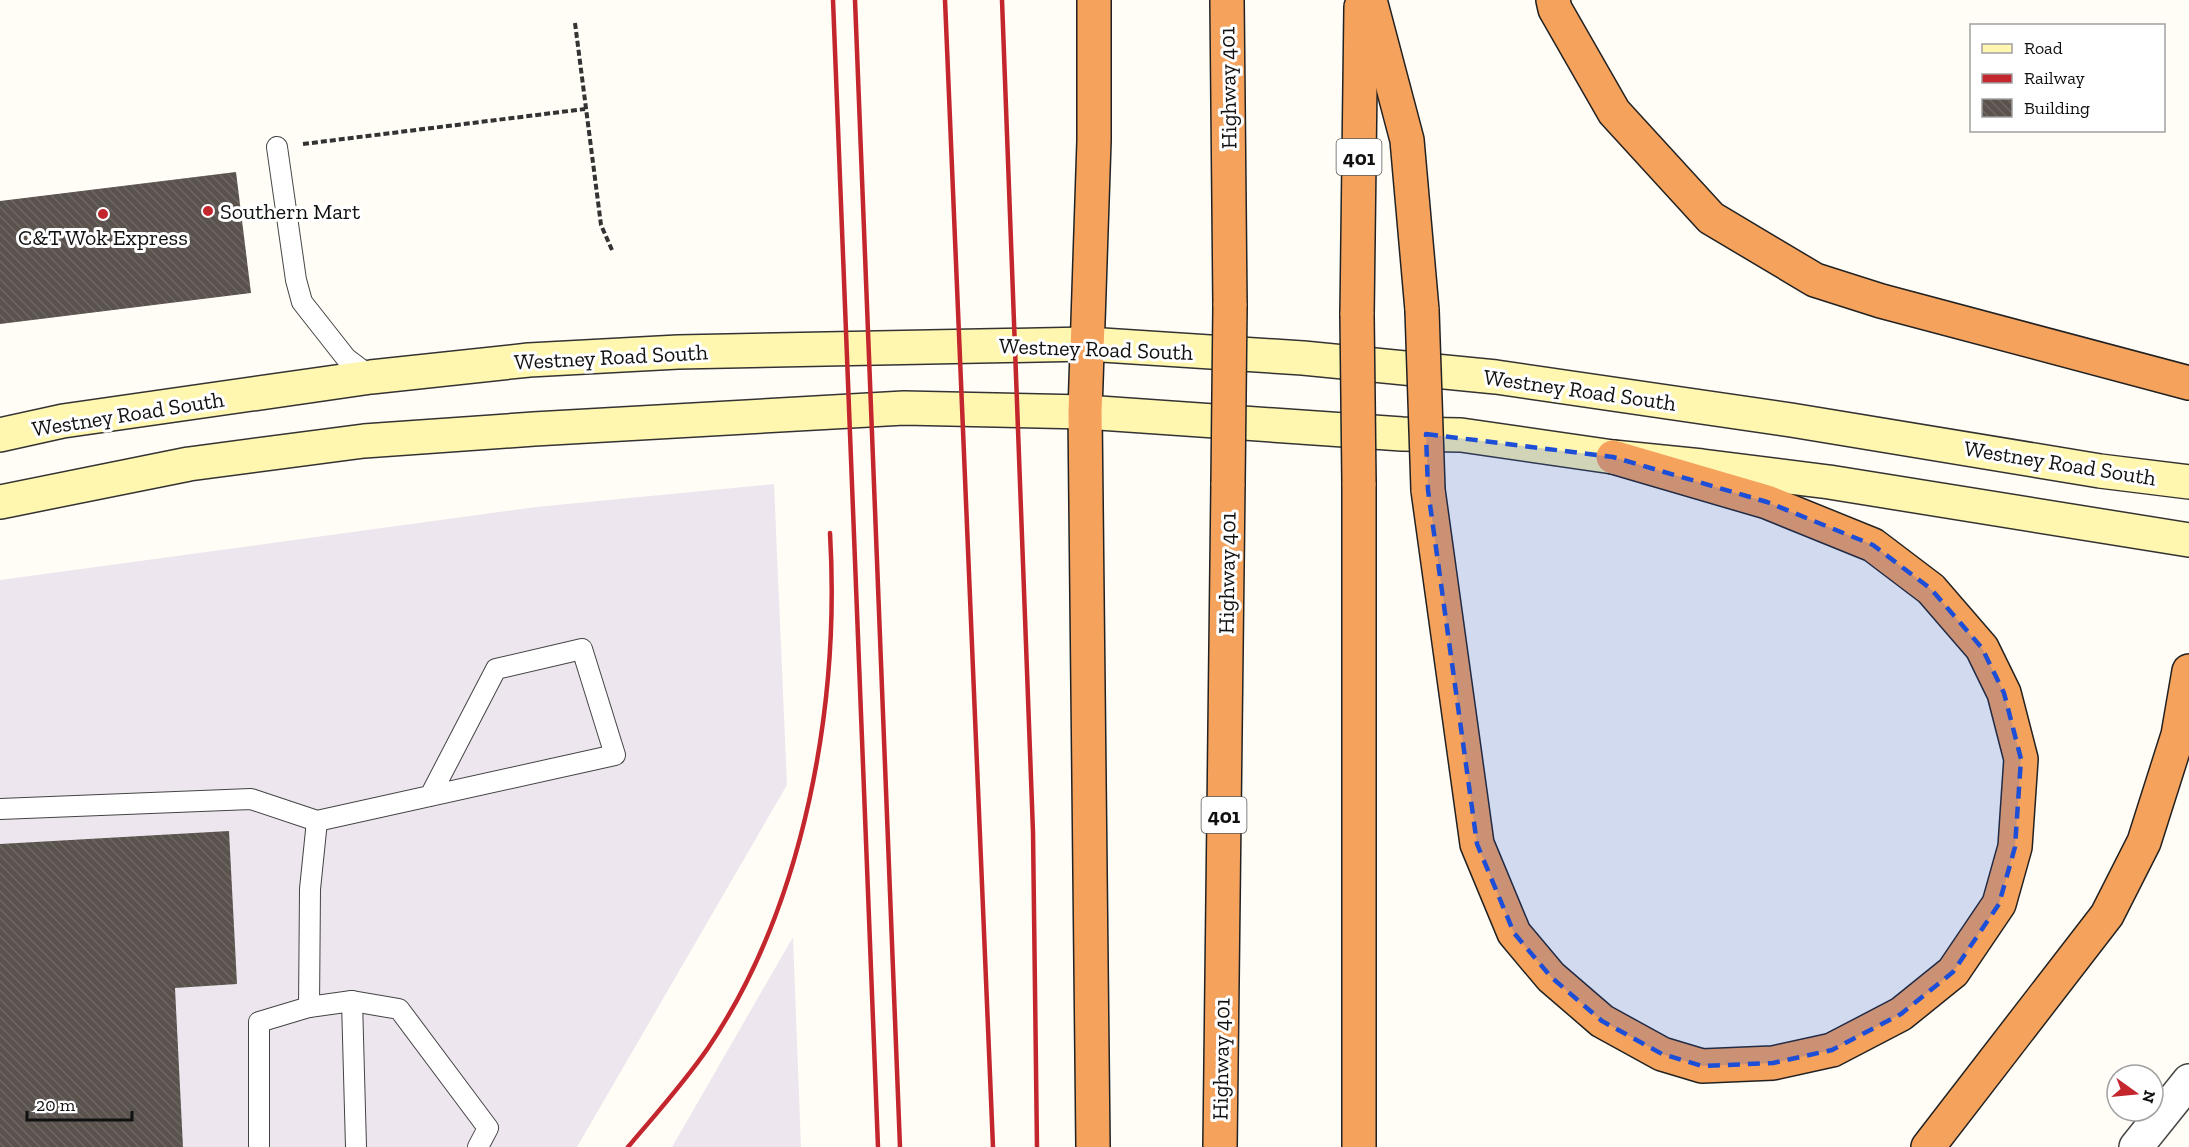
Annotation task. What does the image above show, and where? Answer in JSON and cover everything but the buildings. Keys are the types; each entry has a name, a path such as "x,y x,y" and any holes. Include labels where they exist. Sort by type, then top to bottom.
{"highway":[{"path":"1093,1147 1085,412 1094,141 1094,0"},
{"name":"Highway 401","path":"1220,1147 1230,306 1227,0"},
{"name":"401","path":"1359,1147 1357,315 1361,0"},
{"path":"1371,0 1407,140 1422,310 1428,490 1477,844 1514,933 1551,977 1602,1021 1662,1054 1702,1066 1773,1063 1832,1050 1901,1014 1953,972 1999,904 2015,847 2021,759 2004,693 1982,648 1931,589 1873,545 1767,502 1613,457"},
{"path":"1553,0 1555,9 1614,112 1711,218 1815,280 1881,301 2189,383"},
{"path":"1928,1147 2107,915 2144,842 2178,735 2189,671"}],"main road":[{"name":"Westney Road South","path":"0,435 63,422 371,377 529,360 678,352 1087,344 1315,359 1496,377 1791,420 2100,471 2189,482"},
{"path":"0,502 189,464 364,441 904,408 1085,412 1402,434 1461,435 1613,457 1829,482 2189,540"}],"street":[{"path":"2136,1147 2189,1081"}],"lane":[{"path":"277,147 296,280 302,302 346,358 371,377"},
{"path":"0,809 250,799 316,821 430,796 615,755 582,649 496,669 430,796"},
{"path":"309,1006 310,889 316,821"},
{"path":"352,1001 356,1147"},
{"path":"259,1147 258,1022 309,1006 352,1001 399,1009 489,1128 478,1147"}],"path":[{"path":"575,23 601,225 612,250"},
{"path":"277,147 585,109"}],"highlighted area":[{"path":"1426,434 1613,457 1767,502 1873,545 1931,589 1982,648 2004,693 2021,759 2015,847 1999,904 1953,972 1901,1014 1832,1050 1773,1063 1702,1066 1662,1054 1602,1021 1551,977 1514,933 1477,844 1428,490"}],"shaded area":[{"path":"774,484 787,785 577,1147 0,1147 0,580 536,507"},
{"path":"793,937 801,1147 672,1147"}],"railway":[{"path":"833,0 878,1147"},
{"path":"855,0 900,1147"},
{"path":"945,0 993,1147"},
{"path":"1002,0 1033,832 1037,1147"},
{"path":"628,1147 699,1061 742,992 769,931 792,867 809,801 821,733 829,665 832,598 830,533"}],"place":[{"name":"Southern Mart","path":"208,211"},
{"name":"C&T Wok Express","path":"103,214"}]}
